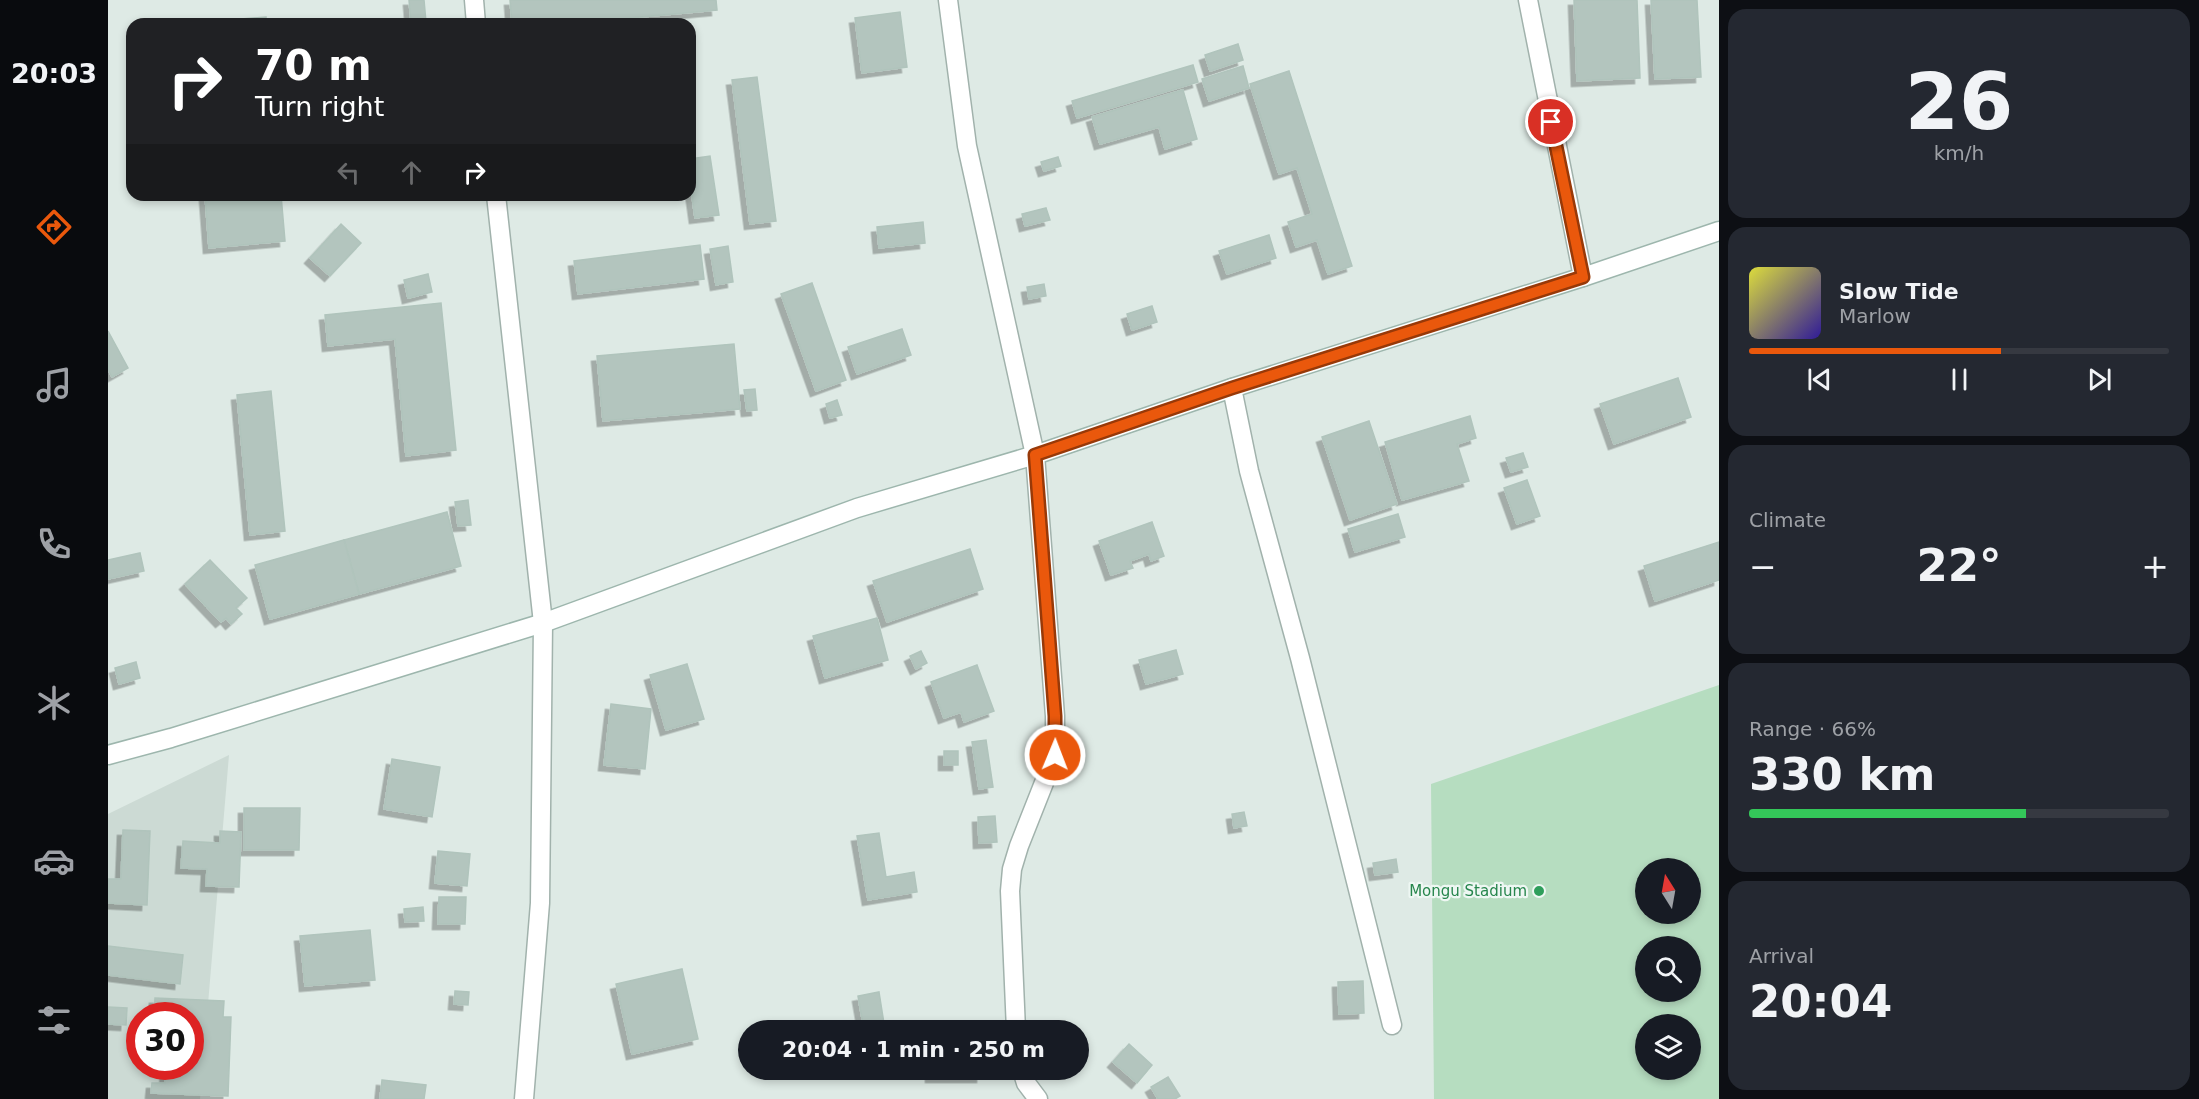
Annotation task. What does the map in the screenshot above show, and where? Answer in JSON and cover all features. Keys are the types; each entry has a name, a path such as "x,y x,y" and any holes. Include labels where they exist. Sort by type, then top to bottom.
{"street":[{"path":"474,0 476,18"},
{"path":"948,0 967,146 1035,455 1055,716 1055,755 1012,869 1010,891 1016,1020"},
{"path":"1528,0 1583,277"},
{"path":"497,201 543,622 540,903 524,1099"},
{"path":"108,755 171,738 543,622 857,508 1035,455 1232,388 1583,277 1719,231"},
{"path":"1232,388 1249,471 1302,669 1392,1025"},
{"path":"1025,1080 1038,1099"}],"shaded area":[{"path":"229,755 204,1052 204,1002 126,1002 126,1080 202,1080 200,1099 108,1099 108,814"}],"green space":[{"name":"Mongu Stadium","path":"1719,685 1719,1099 1434,1099 1431,784"}],"building":[{"path":"409,0 424,0 426,18 411,18"},
{"path":"510,0 716,0 717,10 630,18 512,18"},
{"path":"1574,0 1637,0 1640,78 1577,81"},
{"path":"1651,0 1697,0 1701,77 1655,79"},
{"path":"900,12 907,67 862,73 855,18"},
{"path":"1238,44 1243,60 1210,71 1205,55"},
{"path":"1193,65 1198,82 1077,118 1072,101"},
{"path":"1243,66 1249,88 1209,101 1202,79"},
{"path":"1289,71 1352,266 1328,274 1317,240 1296,247 1288,222 1312,214 1297,168 1279,174 1250,84"},
{"path":"757,77 776,221 750,224 732,80"},
{"path":"1183,90 1197,139 1165,149 1159,127 1100,144 1092,117"},
{"path":"710,156 719,215 695,218 693,201 696,201 696,158"},
{"path":"1058,157 1061,166 1044,171 1041,162"},
{"path":"205,201 282,201 285,241 209,248"},
{"path":"1046,208 1050,220 1025,226 1022,214"},
{"path":"923,222 925,243 879,248 877,227"},
{"path":"341,224 361,243 330,276 310,258"},
{"path":"1269,235 1276,258 1227,274 1219,251"},
{"path":"700,245 704,279 578,294 574,261"},
{"path":"728,246 733,282 716,285 710,249"},
{"path":"428,274 432,292 408,298 404,280"},
{"path":"812,283 846,380 816,391 781,294"},
{"path":"1044,284 1046,296 1029,299 1027,287"},
{"path":"441,303 456,450 406,456 395,339 328,346 325,315"},
{"path":"1152,306 1157,322 1132,330 1127,314"},
{"path":"902,329 911,355 857,374 848,347"},
{"path":"108,331 128,368 112,377 108,369"},
{"path":"734,344 740,409 603,421 597,356"},
{"path":"1678,378 1691,417 1614,444 1600,404"},
{"path":"755,389 757,410 747,411 744,390"},
{"path":"271,391 285,531 250,535 237,395"},
{"path":"837,400 842,415 830,418 826,404"},
{"path":"1470,416 1476,438 1457,444 1469,481 1402,500 1385,442"},
{"path":"1369,421 1397,504 1350,520 1322,437"},
{"path":"1523,453 1528,467 1511,472 1506,458"},
{"path":"1527,480 1540,516 1517,524 1504,488"},
{"path":"468,500 471,525 458,526 455,502"},
{"path":"447,512 461,566 359,594 344,540"},
{"path":"1398,514 1405,537 1355,552 1348,529"},
{"path":"1152,522 1164,556 1151,561 1149,554 1130,561 1133,568 1111,575 1099,541"},
{"path":"344,540 359,594 270,619 255,565"},
{"path":"1719,542 1719,580 1655,601 1644,566"},
{"path":"970,549 983,589 887,622 873,581"},
{"path":"140,553 144,571 108,579 108,560"},
{"path":"210,560 247,598 236,608 242,614 231,624 226,618 221,622 185,584"},
{"path":"877,618 888,660 825,678 813,636"},
{"path":"1176,650 1183,674 1146,684 1139,660"},
{"path":"921,651 927,663 916,669 910,656"},
{"path":"136,662 140,678 119,684 115,668"},
{"path":"687,664 704,719 666,730 650,675"},
{"path":"977,665 994,711 964,722 961,712 944,718 931,682"},
{"path":"611,704 651,709 645,769 604,765"},
{"path":"986,740 993,787 979,789 972,742"},
{"path":"944,751 958,751 958,765 944,765"},
{"path":"392,759 440,767 432,817 384,809"},
{"path":"244,808 300,808 299,850 244,850"},
{"path":"1244,812 1247,826 1234,828 1232,814"},
{"path":"995,816 997,842 979,843 978,817"},
{"path":"123,830 150,831 147,905 108,903 108,879 121,879"},
{"path":"220,831 241,832 239,887 206,886 207,869 181,868 183,841 220,843"},
{"path":"879,833 886,877 914,872 917,892 868,900 857,836"},
{"path":"438,851 470,854 467,886 435,883"},
{"path":"1396,859 1398,872 1375,875 1373,863"},
{"path":"439,897 466,897 465,924 438,924"},
{"path":"423,907 424,921 405,922 404,909"},
{"path":"370,930 375,980 305,986 300,936"},
{"path":"108,946 183,955 180,984 108,975"},
{"path":"682,969 698,1039 632,1054 616,984"},
{"path":"1363,981 1364,1013 1339,1014 1338,982"},
{"path":"455,991 469,992 468,1005 454,1004"},
{"path":"879,992 883,1020 862,1020 858,996"},
{"path":"155,998 224,1001 223,1017 231,1017 228,1096 151,1093 152,1083 165,1083 165,1080 204,1080 204,1002 155,1002"},
{"path":"108,1007 126,1008 126,1025 108,1024"},
{"path":"1129,1044 1152,1065 1137,1083 1113,1062"},
{"path":"1168,1077 1180,1096 1175,1099 1158,1099 1151,1087"},
{"path":"382,1080 426,1085 424,1099 380,1099"}],"place":[{"name":"Mongu Stadium","path":"1539,891"}],"route":[{"path":"1055,755 1055,716 1035,455 1232,388 1583,277 1551,122"}]}
